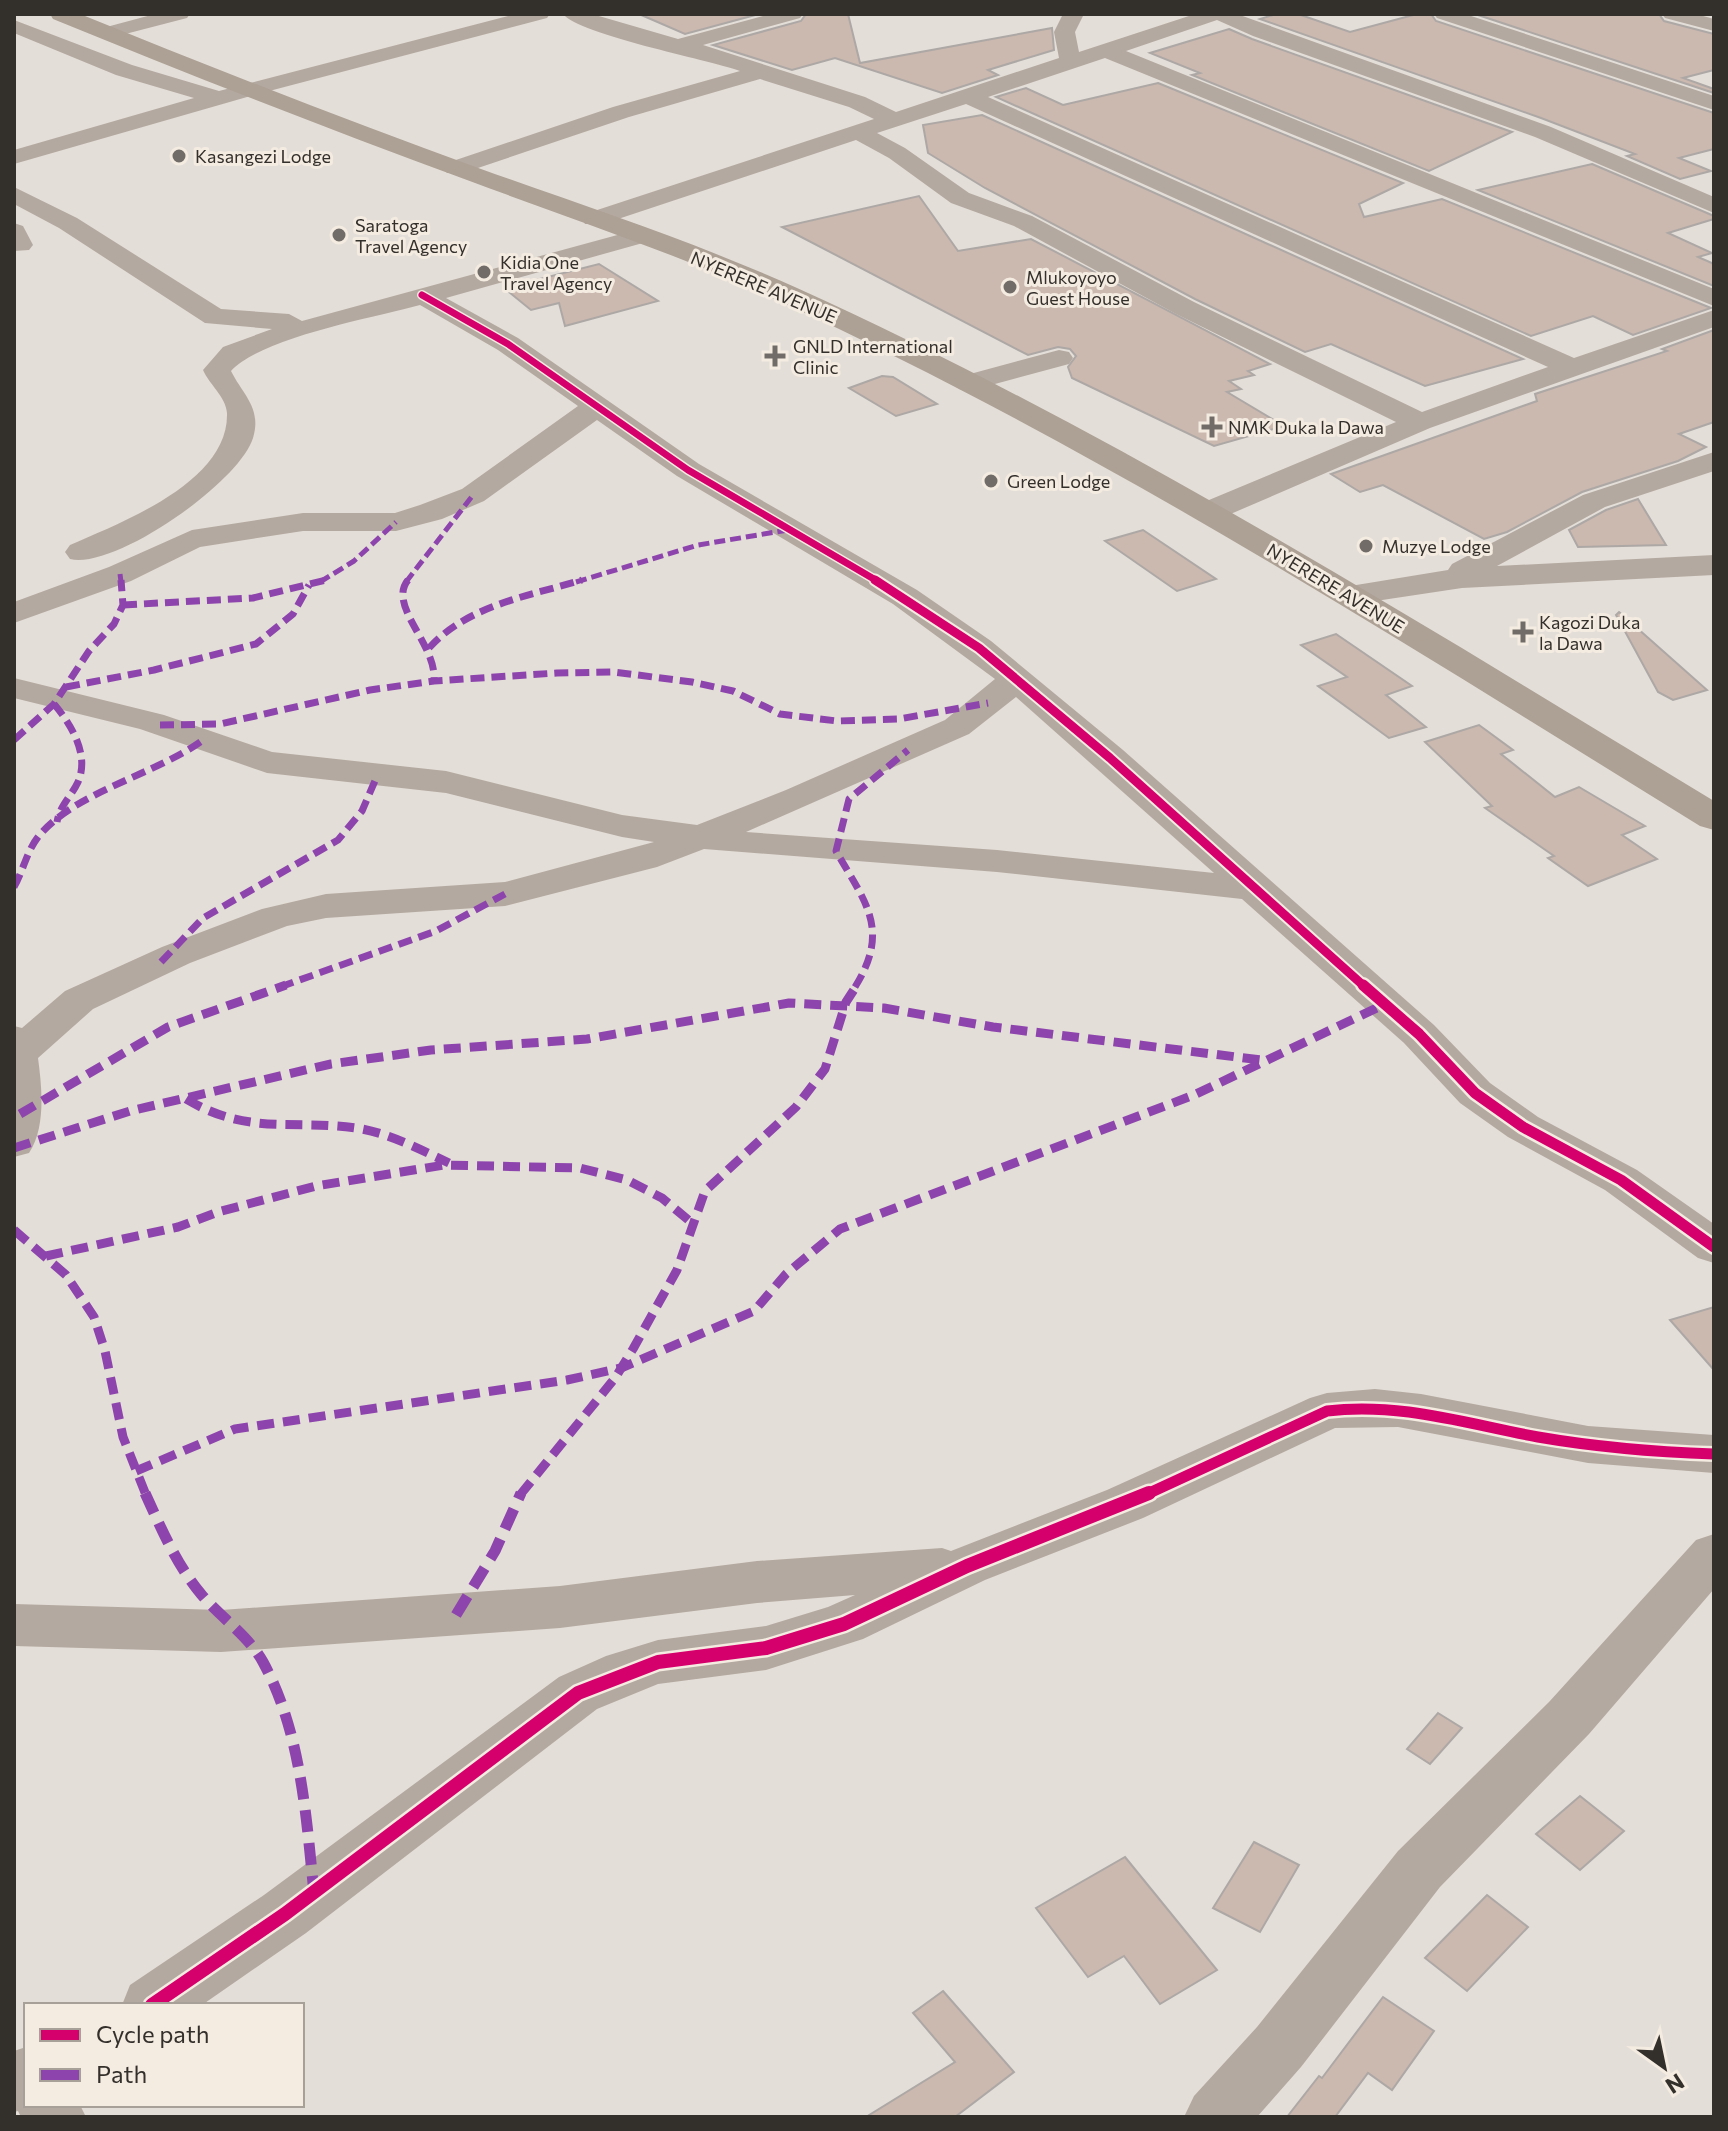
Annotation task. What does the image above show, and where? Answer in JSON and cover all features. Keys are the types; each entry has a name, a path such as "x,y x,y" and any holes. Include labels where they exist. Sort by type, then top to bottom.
{"main road":[{"name":"NYERERE AVENUE","path":"61,14 233,94 455,168 780,291 969,383 1208,512 1714,818"}],"street":[{"path":"106,33 150,17 180,14"},
{"path":"14,157 493,19 540,14"},
{"path":"573,14 636,37 681,45 871,106 892,119"},
{"path":"681,45 793,14"},
{"path":"1072,63 1062,37 1065,24 1074,14"},
{"path":"594,219 1218,14 1260,32 1543,132 1626,165 1714,206"},
{"path":"1444,14 1714,103"},
{"path":"1672,14 1714,25"},
{"path":"14,26 124,70 233,94"},
{"path":"26,57 62,46"},
{"path":"1107,51 1714,298"},
{"path":"455,168 621,112 760,72"},
{"path":"970,97 1573,368"},
{"path":"856,131 897,153 960,198 1023,221 1185,308 1420,422"},
{"path":"14,194 68,223 215,317 324,322"},
{"path":"81,552 172,508 203,485 222,463 235,443 242,414 217,370 225,358 263,340 324,322 641,236"},
{"path":"422,295 508,344 688,470 905,597 1018,678 1419,1034 1475,1093 1496,1109 1621,1180 1714,1247"},
{"path":"1208,512 1420,422 1714,318"},
{"path":"969,383 1059,358"},
{"path":"14,613 120,574 192,539 303,522 396,522 431,512 473,495 598,405"},
{"path":"1447,579 1594,501 1714,461"},
{"path":"1349,595 1401,583 1447,579 1611,566 1714,565"},
{"path":"15,1136 21,1086 16,1046 79,1000 107,985 276,917 326,906 469,899 529,890 644,859 799,798 957,727 1018,678"},
{"path":"14,688 152,722 267,762 446,782 584,820 836,851 997,861 1253,889"},
{"path":"155,2003 295,1907 578,1693 658,1662 766,1648 844,1624 967,1566 1125,1504 1304,1421 1355,1406 1396,1406 1562,1439 1714,1454"},
{"path":"1216,2117 1279,2047 1419,1869 1569,1718 1714,1554"},
{"path":"14,1625 209,1632 560,1607 757,1582 967,1566"}],"building":[{"path":"639,14 759,14 685,34"},
{"path":"806,14 848,14 860,63 1052,28 1054,50 988,70 998,75 942,93 835,58 792,70 713,45 801,21"},
{"path":"1276,14 1298,14 1350,32 1417,14 1431,14 1436,21 1714,113 1714,149 1679,158 1711,171 1680,179 1627,156 1635,154 1541,118 1260,19"},
{"path":"1475,14 1659,14 1664,21 1714,34 1714,70 1683,78 1714,89 1714,93"},
{"path":"1229,29 1512,132 1429,171 1192,75 1200,73 1150,53"},
{"path":"1158,83 1403,183 1359,204 1364,217 1442,199 1711,308 1633,335 1593,316 1531,336 996,97 1026,88 1063,105"},
{"path":"982,115 1523,359 1425,386 1331,344 1305,352 1195,299 985,188 928,153 923,125"},
{"path":"1592,164 1714,216 1714,219 1668,233 1712,253 1698,257 1714,264 1714,286 1478,190"},
{"path":"919,196 958,251 1031,239 1270,364 1248,371 1254,375 1229,381 1241,389 1227,392 1284,426 1214,446 1072,378 1068,367 1076,356 1070,349 1058,347 1028,355 782,227"},
{"path":"599,264 658,301 565,326 559,303 531,310 504,288"},
{"path":"1714,330 1714,422 1679,434 1706,447 1678,461 1582,492 1507,532 1484,539 1383,485 1360,492 1331,474 1537,401 1535,394 1667,351 1662,349"},
{"path":"882,376 893,377 937,404 896,416 849,388"},
{"path":"1638,499 1666,545 1578,547 1569,530 1606,510"},
{"path":"1143,530 1216,579 1177,591 1105,541"},
{"path":"1619,612 1707,690 1673,700 1658,692 1616,615"},
{"path":"1336,634 1412,686 1386,695 1426,727 1389,738 1318,686 1347,677 1301,645"},
{"path":"1479,725 1513,750 1501,754 1555,797 1579,787 1645,826 1622,835 1657,859 1588,886 1548,858 1554,856 1485,808 1492,806 1425,742"},
{"path":"1714,1307 1714,1370 1670,1320"},
{"path":"1438,1713 1462,1728 1430,1764 1407,1749"},
{"path":"1580,1796 1624,1831 1580,1870 1536,1834"},
{"path":"1254,1842 1299,1865 1260,1932 1213,1908"},
{"path":"1125,1857 1217,1970 1160,2004 1124,1956 1088,1977 1036,1908"},
{"path":"1487,1895 1528,1927 1467,1991 1425,1958"},
{"path":"943,1991 1014,2072 955,2117 866,2117 955,2062 913,2013"},
{"path":"1383,1997 1434,2031 1392,2090 1368,2073 1335,2117 1287,2117 1319,2076 1322,2078"}],"marked path":[{"path":"434,681 435,668 429,648 402,605 403,586 473,495"},
{"path":"123,605 253,598 303,588 345,568 396,522"},
{"path":"429,648 448,627 488,608 698,545 742,535 788,530"},
{"path":"14,740 54,704 89,651 114,624 123,605 120,574"},
{"path":"66,687 154,670 256,644 293,614 309,585"},
{"path":"160,725 220,724 370,690 434,681 557,673 614,672 692,682 733,691 780,714 837,721 899,719 988,703"},
{"path":"54,704 76,739 81,760 79,779 61,807 57,822"},
{"path":"14,887 34,843 51,823 70,810 164,765 203,740"},
{"path":"456,1615 495,1551 521,1492 615,1378 633,1349 677,1270 705,1191 796,1107 825,1069 846,1002 865,971 874,926 872,913 836,851 849,799 908,750"},
{"path":"161,962 181,937 203,918 338,840 362,811 377,776"},
{"path":"20,1114 168,1027 436,931 505,894"},
{"path":"14,1148 130,1111 331,1064 431,1050 587,1039 789,1003 884,1008 993,1027 1261,1060"},
{"path":"136,1471 235,1429 567,1380 621,1368 754,1311 786,1274 840,1229 1194,1095 1385,1004"},
{"path":"186,1099 211,1114 252,1125 360,1129 389,1136 449,1163"},
{"path":"46,1256 178,1227 218,1212 316,1186 444,1165 580,1168 627,1180 662,1198 692,1223"},
{"path":"14,1230 59,1268 94,1317 105,1351 127,1449 167,1539 201,1594 258,1653 276,1689 299,1774 314,1893"}],"cycle path":[{"path":"422,295 508,344 688,470 905,597 979,648 1110,758 1253,889 1419,1034 1475,1093 1523,1127 1621,1180 1714,1247"},
{"path":"155,2003 285,1914 578,1693 625,1672 658,1662 766,1648 844,1624 967,1566 1125,1504 1327,1411 1375,1407 1398,1409 1538,1437 1664,1452 1714,1454"}],"place":[{"name":"Kasangezi Lodge","path":"179,156"},
{"name":"Saratoga Travel Agency","path":"339,235"},
{"name":"Kidia One Travel Agency","path":"484,272"},
{"name":"Mlukoyoyo Guest House","path":"1010,287"},
{"name":"GNLD International Clinic","path":"775,356"},
{"name":"NMK Duka la Dawa","path":"1212,427"},
{"name":"Green Lodge","path":"991,481"},
{"name":"Muzye Lodge","path":"1366,546"},
{"name":"Kagozi Duka la Dawa","path":"1523,632"}]}
